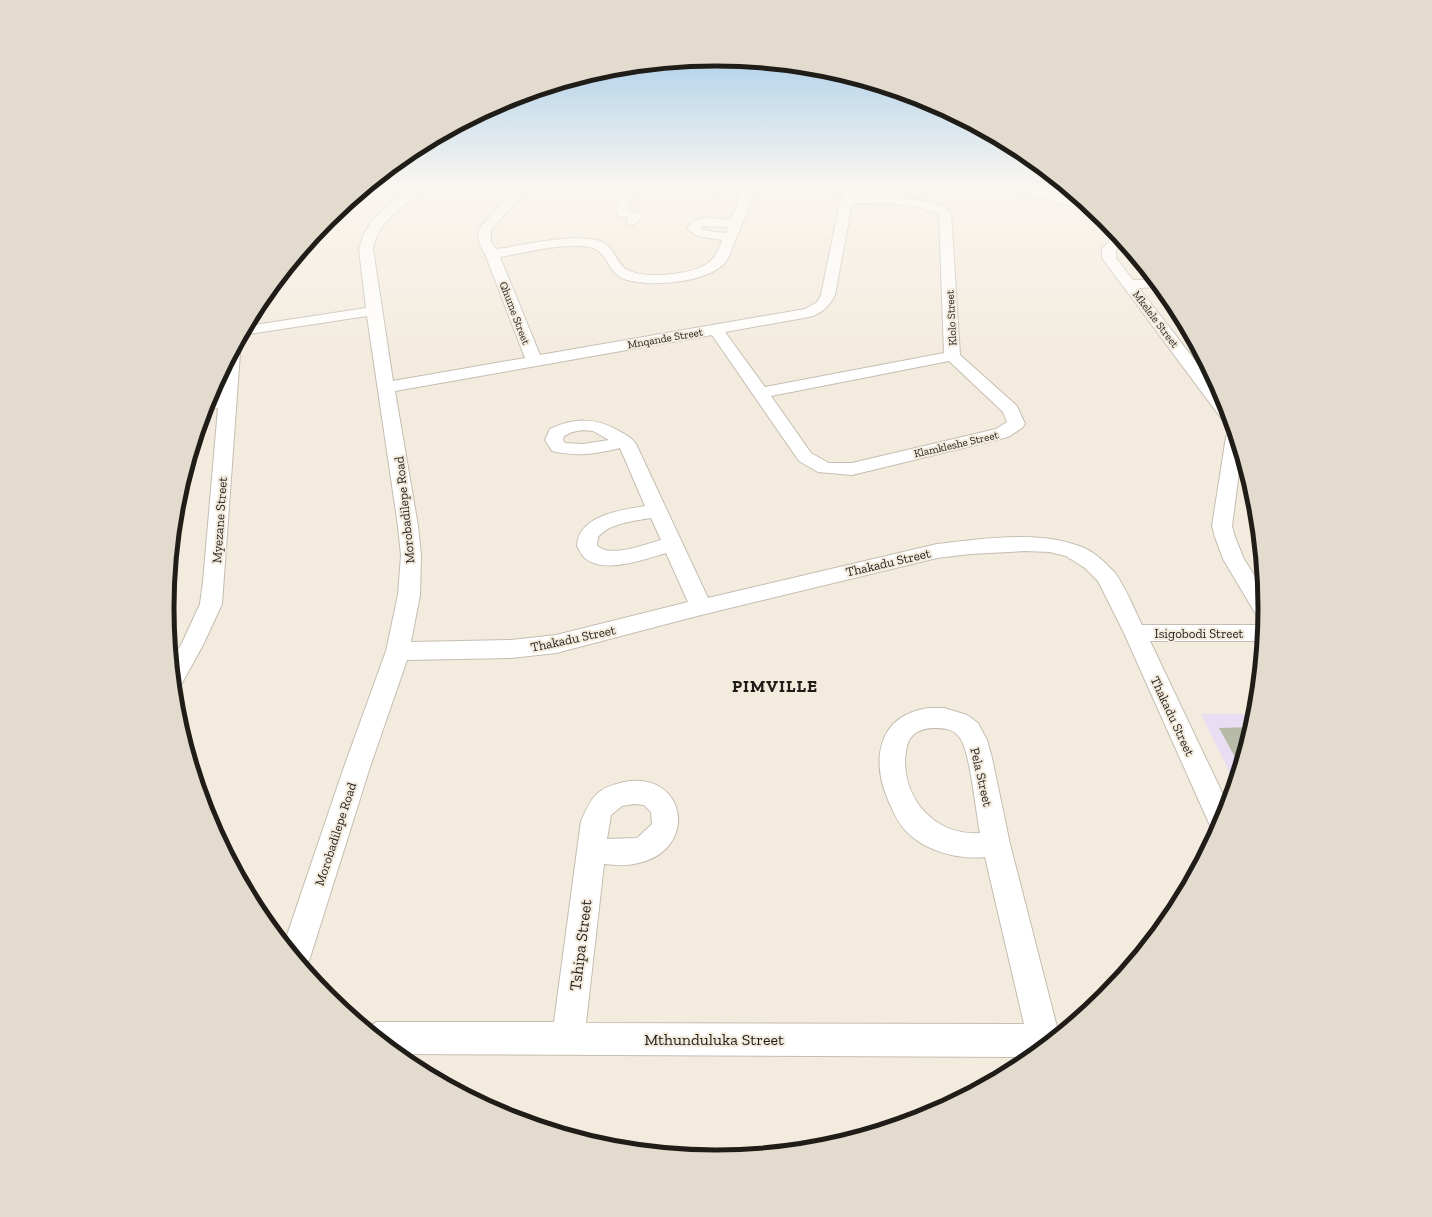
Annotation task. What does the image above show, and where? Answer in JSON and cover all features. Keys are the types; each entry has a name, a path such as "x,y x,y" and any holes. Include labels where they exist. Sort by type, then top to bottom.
{"street":[{"name":"Morobadilepe Road","path":"297,952 357,767 398,651 409,595 411,555 387,386 374,311 366,249 367,244"},
{"name":"Qhume Street","path":"486,244 492,254 534,361"},
{"path":"492,254 566,244"},
{"path":"589,244 606,249 619,271 628,277 645,280 661,279 699,272 712,267 721,259 727,244"},
{"name":"Mnqande Street","path":"387,386 810,313 822,305 828,295 838,244"},
{"name":"Klolo Street","path":"947,244 952,356"},
{"name":"Mkelele Street","path":"1114,244 1109,249 1109,258 1217,400"},
{"path":"1130,284 1150,284"},
{"path":"250,331 374,311"},
{"name":"Klamkleshe Street","path":"716,330 805,457 825,468 852,468 1002,433 1016,424 1011,410 952,356"},
{"path":"761,393 952,356"},
{"name":"Myezane Street","path":"177,671 192,645 211,604 231,366"},
{"path":"214,403 227,400"},
{"path":"624,442 627,444 701,607"},
{"path":"1234,446 1222,526 1224,537 1230,552 1258,598"},
{"path":"657,510 611,521 596,527 588,536 587,546 592,553 603,558 619,558 672,544"},
{"name":"Thakadu Street","path":"398,651 512,649 556,644 701,607 937,551 970,547 1025,544 1050,545 1073,551 1092,563 1107,577 1135,633 1218,813"},
{"name":"Isigobodi Street","path":"1135,633 1257,633"},
{"name":"Pela Street","path":"996,844 969,846 950,841 932,835 911,818 898,796 894,778 892,757 896,741 903,730 913,722 926,717 955,721 968,729 977,746 996,844 1046,1039"},
{"name":"Tshipa Street","path":"568,1038 592,851"},
{"name":"Mthunduluka Street","path":"385,1038 1043,1041"}],"shaded area":[{"path":"1201,714 1248,714 1232,777"}],"green space":[{"path":"1245,727 1237,760 1219,728"}],"district":[{"name":"PIMVILLE","path":"775,686"}]}
